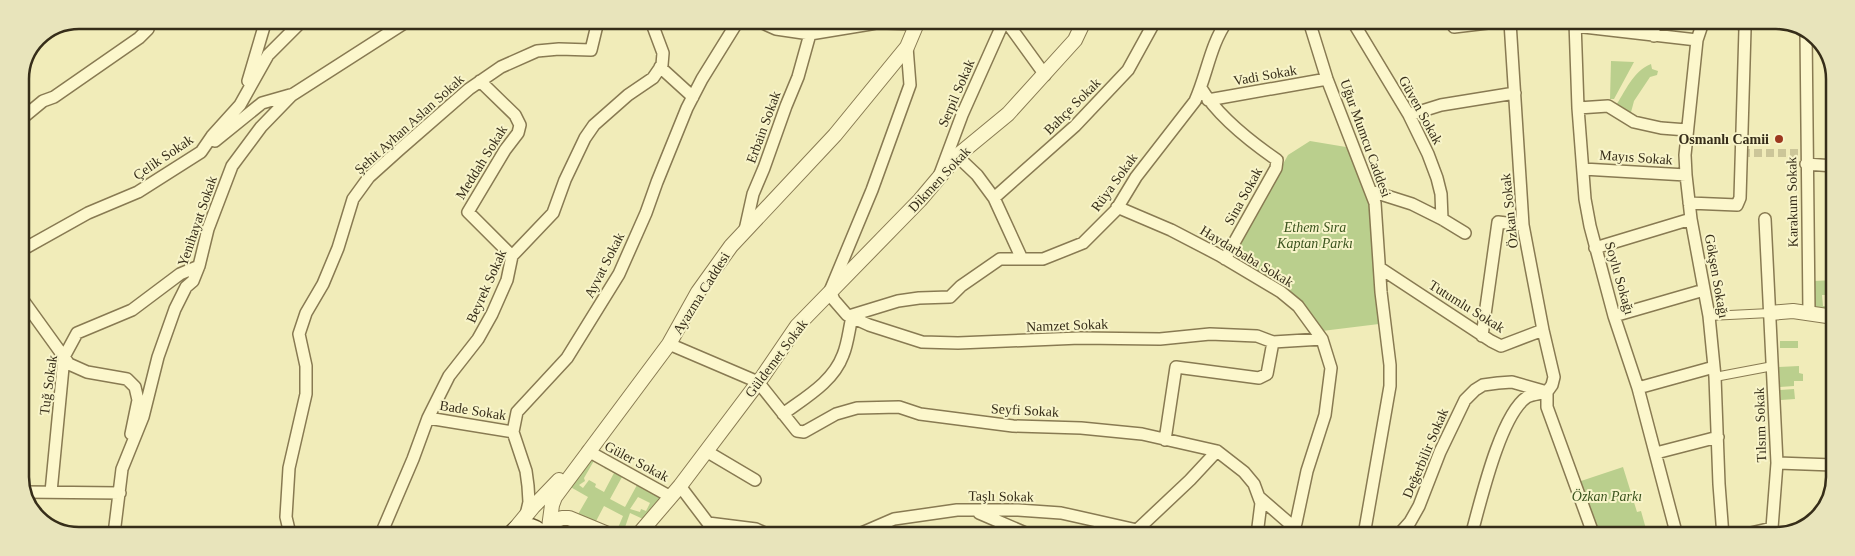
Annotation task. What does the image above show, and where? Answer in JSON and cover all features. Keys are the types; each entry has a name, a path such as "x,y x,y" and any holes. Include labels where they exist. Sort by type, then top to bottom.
{"street":[{"path":"29,113 43,101 54,97 139,38 148,29"},
{"path":"240,105 263,29"},
{"name":"Çelik Sokak","path":"29,246 88,213 138,192 202,152 212,136 240,105 268,54 294,29"},
{"name":"Yenihayat Sokak","path":"115,527 122,469 143,417 158,356 175,309 186,287 193,281 199,266 208,229 232,166 260,127 292,95 396,29"},
{"name":"Şehit Ayhan Aslan Sokak","path":"288,527 286,517 289,468 306,394 306,366 299,334 306,313 323,284 338,248 353,198 369,177 480,81 501,67 537,51 558,49 591,50 596,29"},
{"path":"654,29 663,52 660,67 693,97"},
{"name":"Ayvat Sokak","path":"513,432 517,412 567,358 619,274 693,97 733,29"},
{"path":"782,29 810,34 839,29"},
{"name":"Ayazma Caddesi","path":"549,527 555,497 669,344 703,285 730,246 835,135 907,47 915,29"},
{"name":"Serpil Sokak","path":"938,177 962,115 1001,29"},
{"path":"1011,29 1045,75"},
{"name":"Dikmen Sokak","path":"830,291 920,200 957,156 1008,114 1075,40 1080,29"},
{"name":"Bahçe Sokak","path":"994,198 1075,126 1128,70 1151,29"},
{"name":"Rüya Sokak","path":"850,316 898,301 950,297 961,286 1000,259 1043,259 1084,243 1117,207 1136,177 1195,101 1223,29"},
{"name":"Uğur Mumcu Caddesi","path":"1311,29 1327,79 1375,203 1390,365 1390,386 1366,527"},
{"name":"Güven Sokak","path":"1357,29 1408,115 1428,154 1441,194 1442,219"},
{"name":"Özkan Sokak","path":"1510,29 1523,225 1554,377 1552,385 1547,392"},
{"name":"Soylu Sokağı","path":"1575,29 1578,108 1585,199 1595,248 1614,316 1638,388 1675,527"},
{"path":"1608,29 1697,40"},
{"path":"1654,29 1654,36"},
{"name":"Gökşen Sokağı","path":"1701,29 1697,40 1685,155 1691,218 1709,316 1715,372 1718,484 1722,527"},
{"path":"1689,203 1737,205 1740,198 1745,29"},
{"name":"Erbain Sokak","path":"745,230 753,194 798,77 810,34"},
{"name":"Karakum Sokak","path":"1806,39 1809,313"},
{"name":"Güldemet Sokak","path":"645,527 680,486 758,382 797,326 830,291 872,190 910,85 907,47"},
{"name":"Beyrek Sokak","path":"384,527 428,418 449,376 478,339 492,314 507,280 512,256 553,213 565,180 585,138 594,125 628,95 653,78 660,67"},
{"name":"Vadi Sokak","path":"1208,100 1327,79"},
{"name":"Meddah Sokak","path":"480,81 515,115 520,125 518,133 468,212 512,256"},
{"name":"Sina Sokak","path":"1201,88 1208,100 1242,133 1277,160 1276,168 1226,259"},
{"path":"1408,115 1441,105 1515,93"},
{"path":"202,152 262,103 292,95"},
{"path":"1578,108 1608,106 1634,122 1661,128 1687,130"},
{"path":"957,156 977,175 994,198 1022,259"},
{"path":"1806,164 1826,165"},
{"name":"Mayıs Sokak","path":"1583,169 1686,176"},
{"path":"1371,191 1412,204 1465,233"},
{"name":"Haydarbaba Sokak","path":"1117,207 1170,230 1226,259 1281,292 1298,306 1322,339 1331,368 1325,415 1307,471 1296,523 1289,523 1259,497"},
{"path":"1595,248 1691,218"},
{"name":"Tılsım Sokak","path":"1765,219 1776,463 1773,527"},
{"path":"1482,336 1498,222 1523,225"},
{"name":"Tuğ Sokak","path":"51,492 64,357 77,333 132,310 180,274 199,266"},
{"name":"Tutumlu Sokak","path":"1380,268 1482,336 1501,346 1543,330"},
{"path":"1614,316 1704,290"},
{"name":"Namzet Sokak","path":"830,291 834,300 850,316 869,325 922,342 958,343 1080,338 1160,339 1210,334 1257,336 1273,342 1322,339"},
{"path":"29,308 70,364 87,372 127,379 135,386 138,400 122,469"},
{"path":"1709,316 1770,312 1826,315"},
{"path":"783,414 808,396 836,371 844,353 850,316"},
{"path":"1165,440 1176,367 1259,378 1267,374 1273,342"},
{"path":"669,344 758,382"},
{"path":"1638,388 1715,372 1773,366"},
{"name":"Seyfi Sokak","path":"758,382 797,431 804,432 836,414 857,408 899,407 920,414 995,424 1081,428 1142,434 1217,451 1244,472 1254,484 1259,497"},
{"name":"Değerbilir Sokak","path":"1406,527 1419,506 1455,419 1465,400 1475,390 1483,385 1512,382 1547,392"},
{"path":"1474,527 1497,444 1518,405 1528,397 1547,392 1547,407 1591,527"},
{"name":"Bade Sokak","path":"428,418 513,432"},
{"path":"513,432 526,471 529,502 526,515"},
{"path":"1656,453 1718,437"},
{"path":"706,451 756,480"},
{"path":"1147,527 1217,451"},
{"path":"516,527 588,452"},
{"name":"Güler Sokak","path":"588,452 671,497"},
{"path":"1776,463 1826,465"},
{"path":"680,486 710,527"},
{"path":"32,492 120,493"},
{"path":"1258,527 1261,503 1259,497"},
{"name":"Taşlı Sokak","path":"876,527 894,519 957,510 1018,510 1062,513 1117,527"},
{"path":"975,511 1012,527"},
{"path":"552,527 562,518 569,518 591,527"},
{"path":"708,523 740,527"}],"green space":[{"path":"1611,61 1634,62 1614,99 1610,99"},
{"path":"1651,64 1652,69 1658,71 1657,75 1650,77 1634,101 1630,116 1615,107 1634,77"},
{"name":"Ethem Sıra Kaptan Parkı","path":"1310,141 1346,147 1373,205 1379,324 1322,331 1301,303 1288,290 1241,260 1237,248 1288,155"},
{"path":"1826,280 1826,295 1822,295 1823,306 1826,306 1826,311 1818,310 1815,307 1814,281"},
{"path":"1780,341 1798,341 1798,348 1780,348"},
{"path":"1799,366 1799,373 1803,374 1803,381 1794,381 1794,386 1780,387 1779,367"},
{"path":"1794,389 1795,399 1781,400 1780,390"},
{"path":"586,458 595,459 584,478 585,481 579,485 583,488 589,480 596,484 595,487 604,492 614,473 604,468 605,465 621,474 622,477 610,499 625,507 637,485 640,484 661,498 643,519 630,513 625,527 618,527 623,516 604,506 594,525 577,516 588,497 567,485","holes":["638,497 650,503 646,511 641,509 640,512 630,509"]},
{"name":"Özkan Parkı","path":"1623,467 1637,512 1641,511 1645,527 1595,527 1578,482"}],"tunnel":[{"path":"1742,153 1806,153"}],"place":[{"name":"Osmanlı Camii","path":"1779,139"}]}
